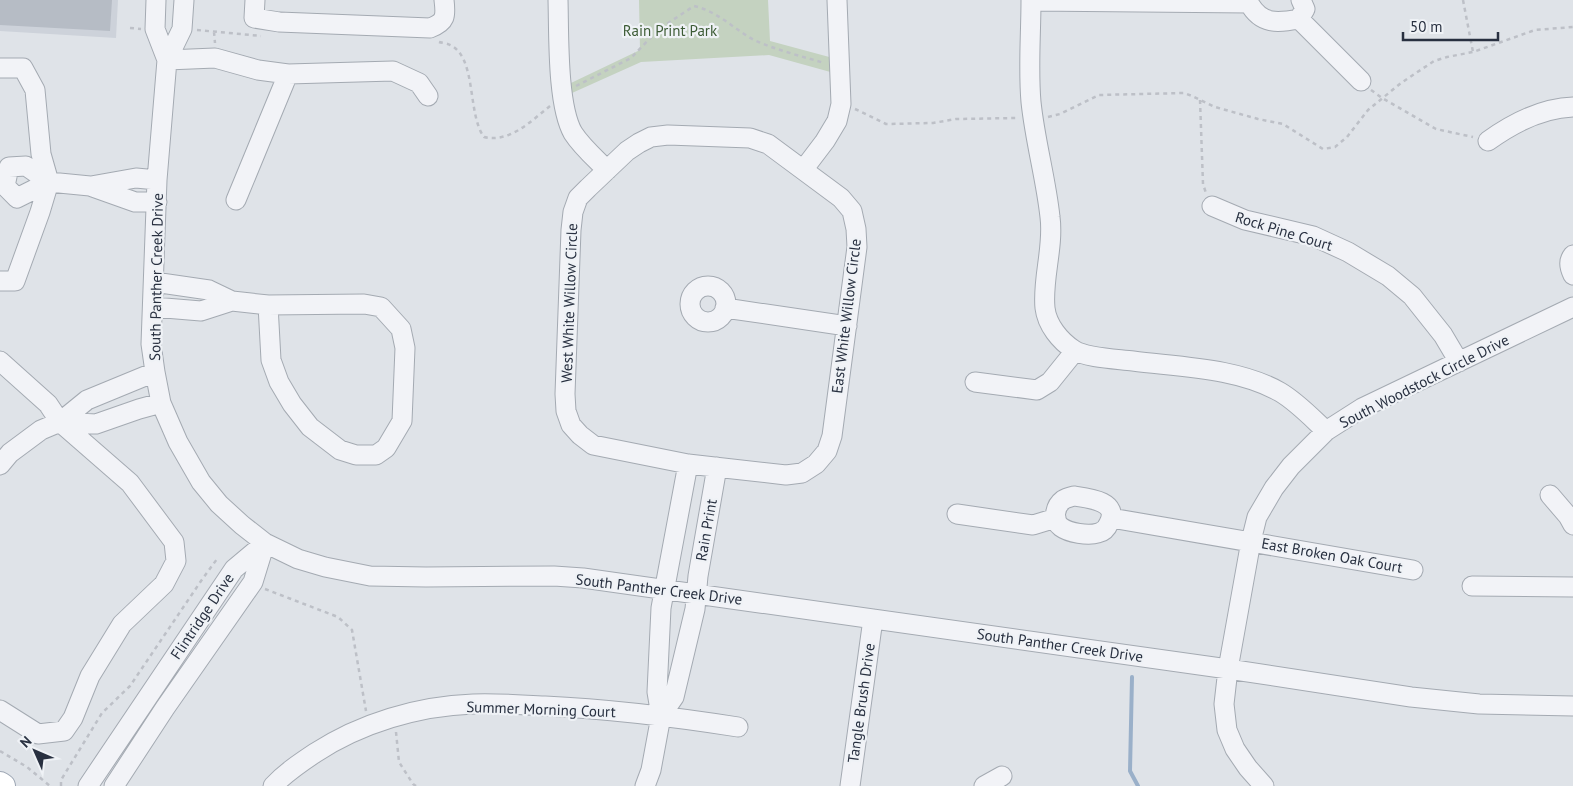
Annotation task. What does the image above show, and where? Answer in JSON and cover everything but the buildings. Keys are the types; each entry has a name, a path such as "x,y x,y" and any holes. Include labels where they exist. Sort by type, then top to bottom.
{"street":[{"name":"South Panther Creek Drive","path":"156,0 155,29 167,60"},
{"name":"South Panther Creek Drive","path":"184,0 182,29 167,60 157,180 151,344 155,372 161,403 178,442 201,482 219,504 265,543 325,568 370,576 554,576 584,578 1228,669 1410,697 1479,704 1573,706"},
{"path":"256,0 254,18 263,20 430,28 444,20 444,0"},
{"path":"558,0 565,110 573,132 586,149 607,170"},
{"path":"803,170 838,121 842,104 837,0"},
{"path":"1301,0 1305,9 1299,19 1280,23 1265,20 1254,11 1250,2 1031,0 1031,102 1051,219 1045,308 1049,324 1057,336 1075,351 1094,356 1206,370 1261,382 1298,405 1326,431"},
{"path":"1299,19 1360,80"},
{"path":"167,60 215,58 258,70 288,74 393,71 419,84 428,96"},
{"path":"0,68 23,68 35,90 41,154 49,182 15,281 0,281"},
{"path":"236,200 288,74"},
{"path":"1488,141 1510,125 1536,114 1564,107 1573,107"},
{"name":"West White Willow Circle","path":"688,464 593,445 580,436 572,425 566,411 565,394 571,230 573,212 578,198 627,151 639,143 651,137 668,135 698,136"},
{"name":"East White Willow Circle","path":"688,464 786,475 802,472 816,464 827,451 832,436 858,247 852,211 841,198 768,144 750,138 698,136"},
{"path":"90,186 136,178 157,180"},
{"path":"49,182 90,186 135,202 157,202"},
{"name":"Rock Pine Court","path":"1212,206 1245,220 1313,236 1348,252 1388,276 1412,296 1443,335 1460,362"},
{"path":"1573,256 1570,268 1573,275"},
{"path":"154,282 209,290 232,301 268,305 364,304 381,307 401,328 405,348 402,421 386,448 376,456 356,455 340,450 310,427 292,404 279,382 271,360 268,305"},
{"path":"153,307 201,311 232,301"},
{"name":"South Woodstock Circle Drive","path":"1264,786 1235,749 1227,730 1224,704 1228,669 1251,541 1258,517 1274,488 1291,466 1326,431 1362,408 1573,307"},
{"path":"725,308 847,326"},
{"path":"975,382 1036,390 1050,382 1075,351"},
{"path":"0,361 48,404 60,422 130,483 174,542 176,561 164,584 122,624 90,676 73,718 64,731 38,734 0,710"},
{"path":"0,465 10,453 42,430 60,422 88,400 155,372"},
{"path":"60,422 96,424 161,403"},
{"name":"Rain Print","path":"662,716 657,692 661,608 688,464"},
{"name":"Rain Print","path":"662,716 674,697 695,609 698,576 717,467"},
{"path":"1550,495 1568,516 1573,526"},
{"path":"1074,496 1105,503 1110,511 1111,518 1108,526 1102,533 1093,535 1072,531 1061,526 1056,518 1056,511 1065,498 1074,496"},
{"path":"957,514 1033,525 1056,518"},
{"name":"East Broken Oak Court","path":"1111,518 1413,570"},
{"name":"Flintridge Drive","path":"88,786 234,569 265,543"},
{"name":"Flintridge Drive","path":"114,786 165,708 253,582 265,543"},
{"path":"1472,586 1573,587"},
{"name":"Tangle Brush Drive","path":"850,786 873,619"},
{"name":"Summer Morning Court","path":"273,786 305,760 328,745 355,732 385,720 413,712 471,704 575,707 662,716 738,727"},
{"path":"645,786 651,770 662,716"},
{"path":"984,786 1002,776"}],"path":[{"path":"1462,0 1473,52"},
{"path":"436,41 450,44 456,48 462,58 469,74 476,120 480,131 484,137 493,139 509,135 525,126 581,83 631,58 659,29 694,6 703,8 754,39 782,51 827,64 839,64"},
{"path":"842,104 886,124 933,123 956,119 1051,116 1060,114 1099,95 1184,94 1215,107 1283,124 1323,150 1335,147 1347,137 1368,110 1423,67 1434,61 1473,52 1535,30 1573,27"},
{"path":"130,28 155,29"},
{"path":"182,29 262,36"},
{"path":"1360,80 1382,98 1436,129 1488,141"},
{"path":"1200,100 1203,184 1212,206"},
{"path":"60,786 61,780 102,713 130,686 217,559"},
{"path":"264,589 338,617 352,630 366,712 385,720 395,730 399,762 416,786"},
{"path":"0,751 27,767 50,786"}],"shaded area":[{"path":"0,0 118,0 116,38 0,31"}],"green space":[{"name":"Rain Print Park","path":"639,0 768,0 770,41 833,58 834,73 769,55 641,62 572,93 571,83 640,50"}],"waterway":[{"path":"1132,677 1130,771 1138,786"}]}
